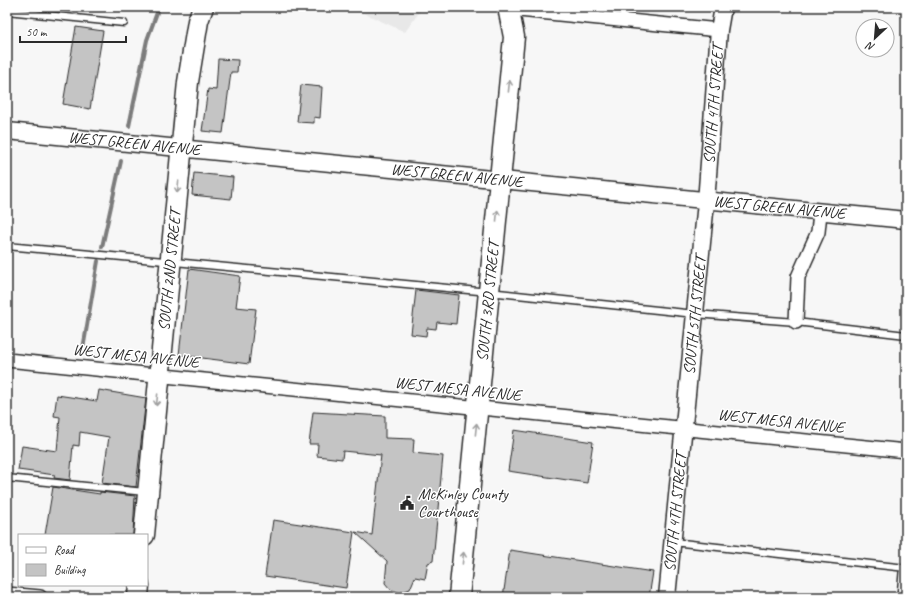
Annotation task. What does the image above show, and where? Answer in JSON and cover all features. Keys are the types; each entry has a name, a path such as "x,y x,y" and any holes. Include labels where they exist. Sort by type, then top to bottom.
{"main road":[{"name":"SOUTH 2ND STREET","path":"144,534 188,82 198,21 203,7"},
{"name":"SOUTH 3RD STREET","path":"459,597 514,37 508,8"},
{"path":"138,597 139,586"}],"street":[{"name":"SOUTH 4TH STREET","path":"706,202 719,30 723,7"},
{"path":"508,8 719,30"},
{"name":"WEST GREEN AVENUE","path":"7,131 706,202 906,220"},
{"name":"SOUTH 5TH STREET","path":"684,429 706,202"},
{"path":"796,322 798,277 818,232 820,213"},
{"name":"WEST MESA AVENUE","path":"7,360 906,451"},
{"name":"SOUTH 4TH STREET","path":"667,597 684,429"},
{"path":"904,597 906,573"},
{"path":"7,594 40,597"}],"lane":[{"path":"7,11 124,23"},
{"path":"7,246 489,292 695,314 796,322 906,335"},
{"path":"7,478 148,492"},
{"path":"673,542 906,568"}],"shaded area":[{"path":"350,7 423,7 405,32"}],"building":[{"path":"76,27 103,31 90,109 63,104"},
{"path":"218,59 238,60 237,72 231,72 223,133 202,131 208,89 216,90"},
{"path":"301,85 322,87 320,118 314,117 314,123 297,122"},
{"path":"194,173 233,177 231,199 192,195"},
{"path":"189,269 240,276 236,307 256,309 249,364 179,355"},
{"path":"416,290 459,295 456,324 437,322 436,329 427,328 426,336 411,334"},
{"path":"99,390 146,398 136,487 102,483 109,437 80,432 79,446 73,445 70,480 54,478 55,475 18,470 22,446 57,451 60,417 54,416 57,395 97,401"},
{"name":"McKinley County Courthouse","path":"313,412 385,416 385,438 414,439 413,453 443,456 433,561 428,563 425,579 415,577 410,589 400,593 390,589 385,583 387,561 355,532 372,535 381,455 343,451 342,459 317,456 318,444 309,444"},
{"path":"514,430 593,442 587,483 508,471"},
{"path":"53,487 100,494 100,492 135,496 133,534 45,534"},
{"path":"273,520 354,532 346,588 265,576"},
{"path":"510,550 653,572 649,597 503,597"}],"waterway":[{"path":"129,126 147,40 159,7"},
{"path":"102,247 121,161"},
{"path":"83,349 98,261"}],"place":[{"name":"McKinley County Courthouse","path":"407,503"}]}
